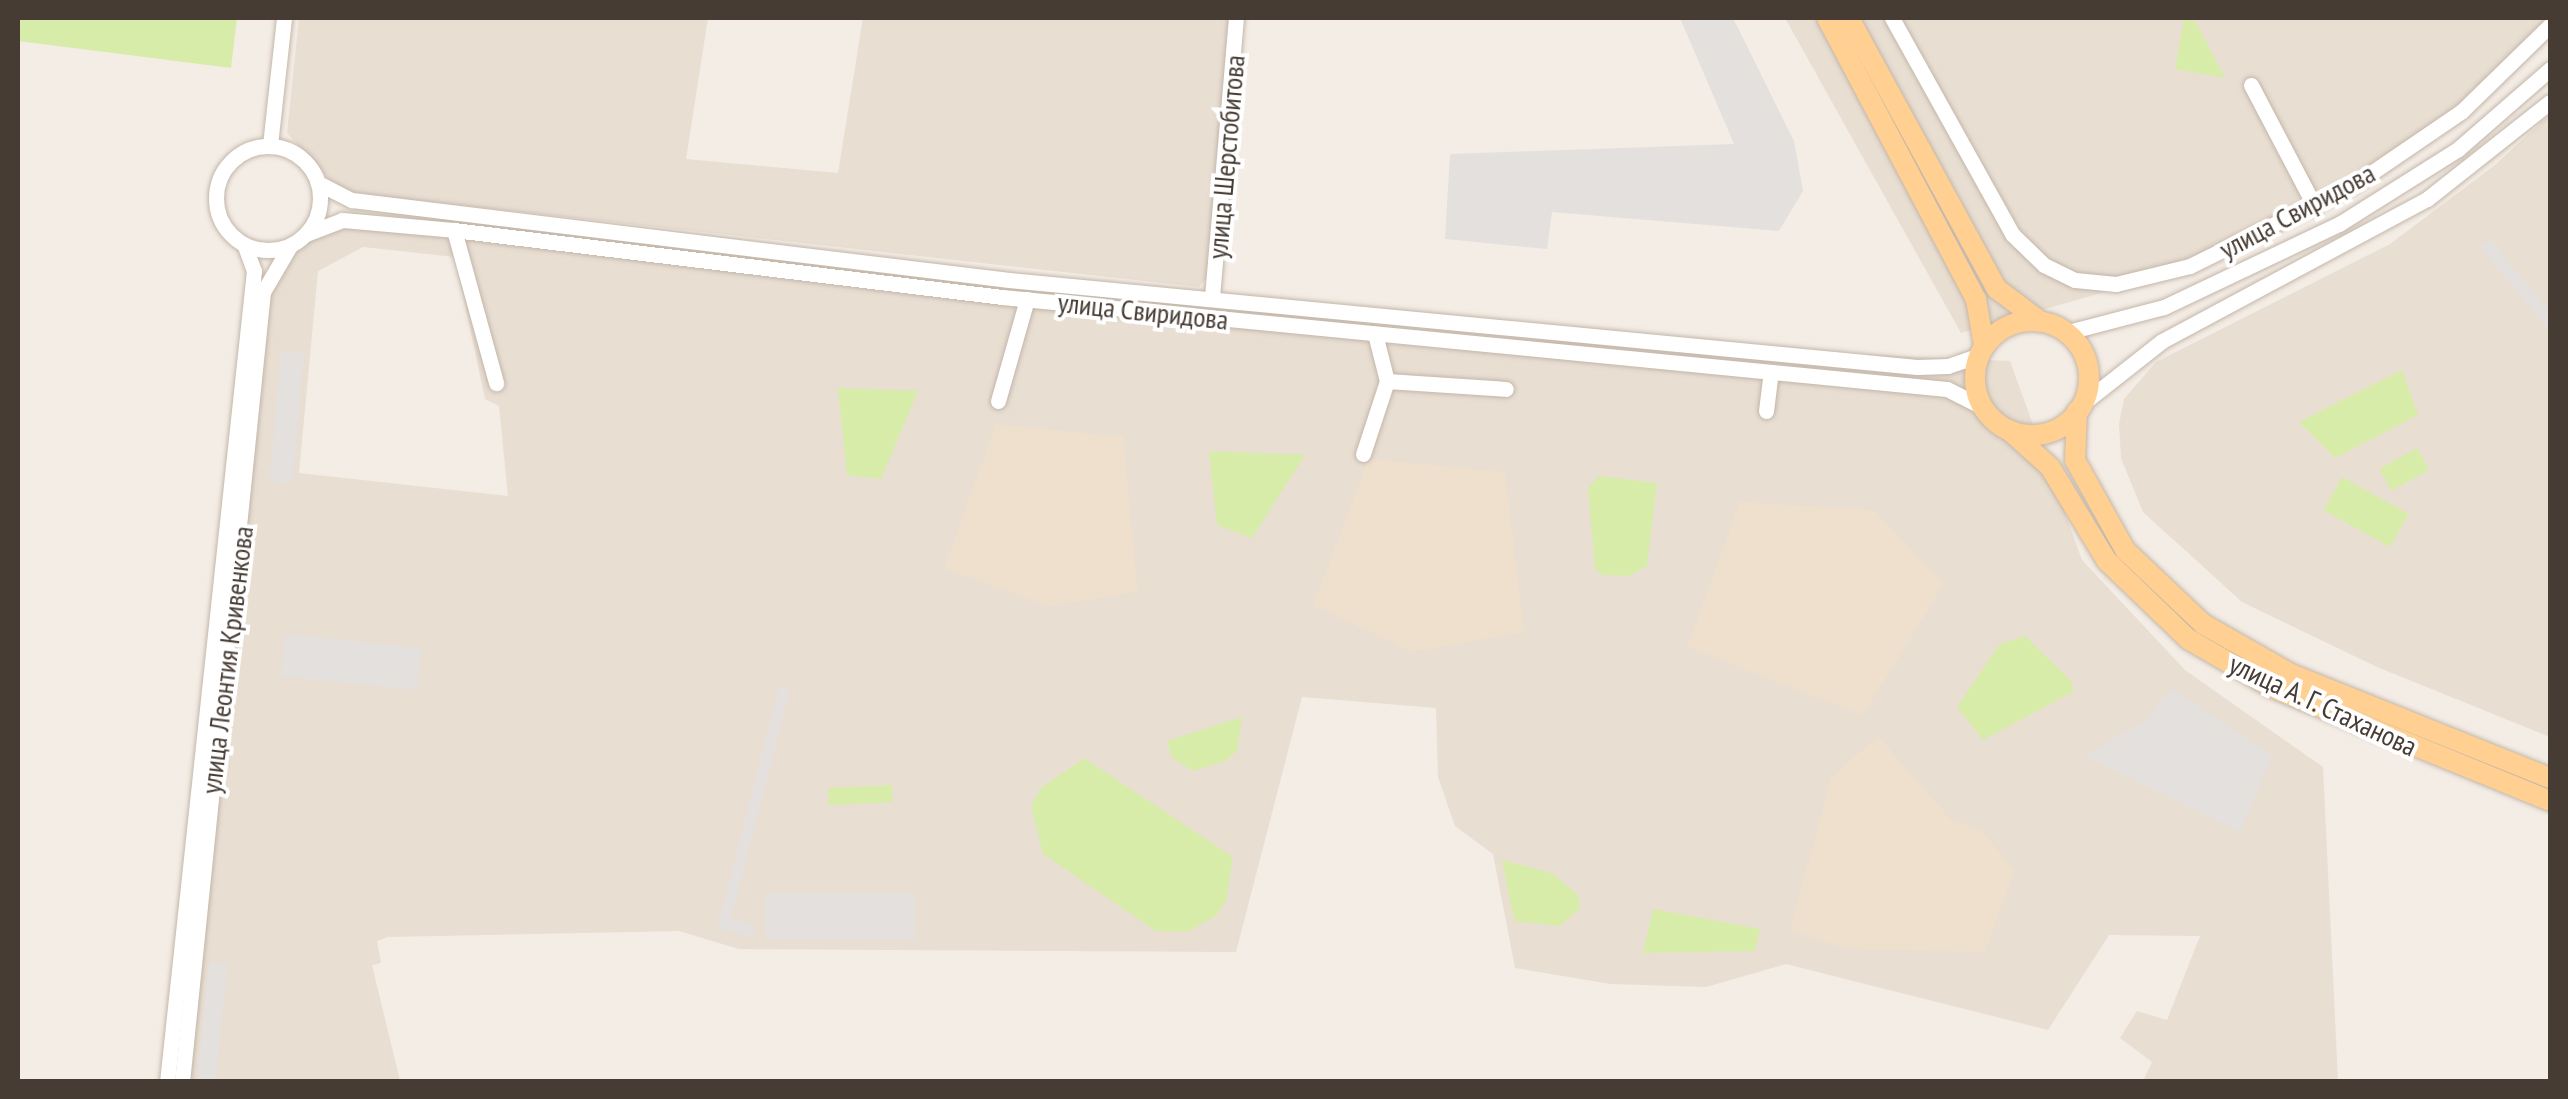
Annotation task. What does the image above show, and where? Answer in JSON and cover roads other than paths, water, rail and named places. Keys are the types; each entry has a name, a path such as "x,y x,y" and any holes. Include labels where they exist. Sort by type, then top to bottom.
{"main road":[{"path":"1827,18 1976,298 1982,350 1974,380 1980,406 2009,430 2054,430 2082,406 2092,374 2068,332 2040,322 1997,288 1849,18"},
{"path":"1982,350 2003,330 2040,322"},
{"name":"улица А. Г. Стаханова","path":"2082,406 2075,460 2125,550 2203,624 2292,674 2550,778"},
{"name":"улица А. Г. Стаханова","path":"2009,430 2050,467 2107,561 2188,640 2272,687 2550,801"}],"street":[{"path":"270,145 284,18"},
{"name":"улица Шерстобитова","path":"1212,297 1236,18"},
{"name":"улица Свиридова","path":"1892,18 2012,234 2044,265 2075,280 2136,283 2190,266 2315,207 2462,111 2550,24"},
{"name":"улица Свиридова","path":"2068,332 2164,307 2352,218 2458,149 2550,69"},
{"path":"2252,85 2315,207"},
{"name":"улица Свиридова","path":"2082,406 2162,342 2427,200 2550,102"},
{"path":"270,145 298,155 320,184 306,234 290,246 260,252 245,246 218,216 220,177 234,158 270,145"},
{"name":"улица Свиридова","path":"320,184 352,200 1009,280 1917,367 1948,366 1982,350"},
{"name":"улица Свиридова","path":"306,234 342,220 454,230 1027,299 1947,389 1980,406"},
{"path":"454,230 496,383"},
{"name":"улица Леонтия Кривенкова","path":"167,1082 254,271 245,246"},
{"name":"улица Леонтия Кривенкова","path":"182,1082 263,292 267,275 290,246"},
{"path":"998,401 1027,299"},
{"path":"1364,454 1387,381 1375,334"},
{"path":"1766,412 1770,372"},
{"path":"1387,381 1506,389"}]}
